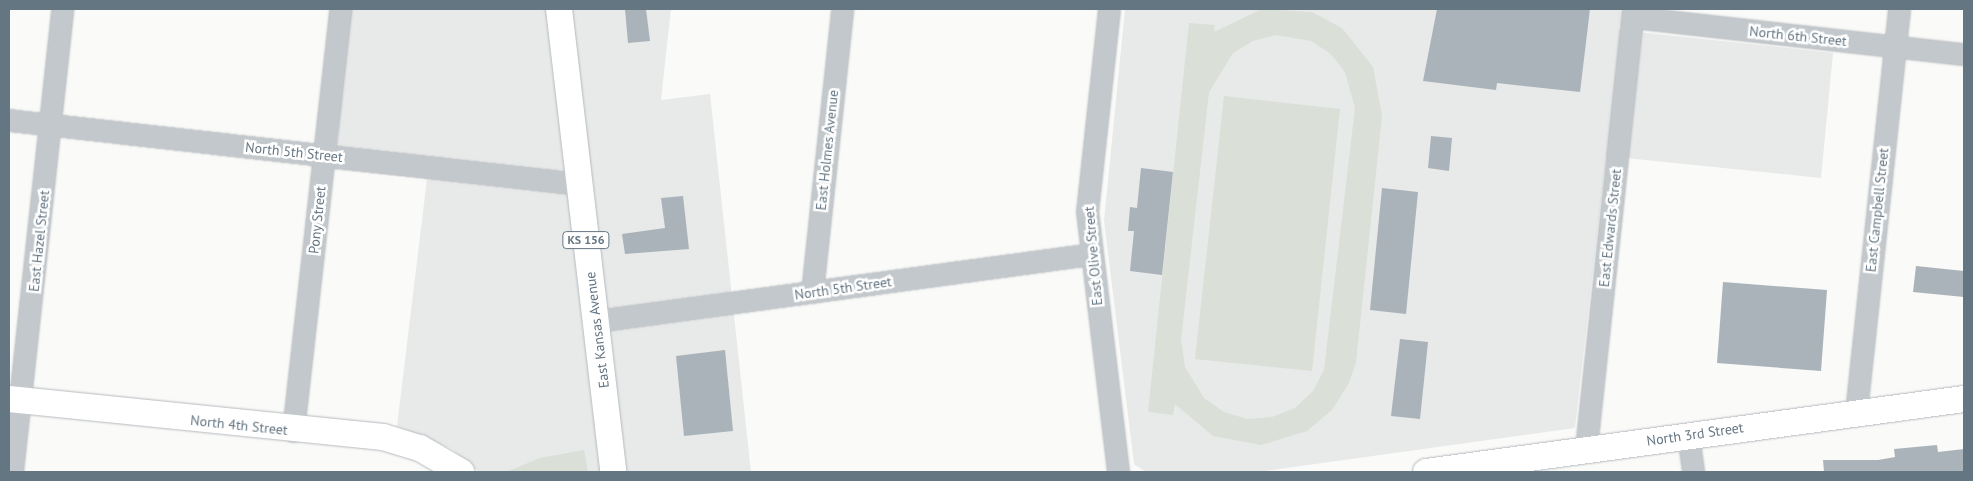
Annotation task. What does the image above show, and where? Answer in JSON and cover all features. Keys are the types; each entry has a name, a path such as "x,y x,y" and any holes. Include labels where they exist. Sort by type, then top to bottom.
{"main road":[{"name":"East Kansas Avenue","path":"559,9 613,472"},
{"name":"North 3rd Street","path":"1426,472 1468,470 1586,448 1964,399"},
{"name":"North 4th Street","path":"16,400 293,431 383,437 420,448 461,472"}],"street":[{"name":"East Hazel Street","path":"12,472 16,400 50,125 62,9"},
{"name":"Pony Street","path":"293,431 340,9"},
{"name":"East Holmes Avenue","path":"812,292 842,9"},
{"name":"East Olive Street","path":"1109,9 1087,211 1090,254 1118,472"},
{"name":"East Campbell Street","path":"1856,412 1899,9"},
{"name":"North 6th Street","path":"1633,13 1964,54"},
{"name":"East Edwards Street","path":"1586,448 1633,13"},
{"name":"North 5th Street","path":"9,120 580,184"},
{"name":"North 5th Street","path":"596,321 1090,254"},
{"path":"1688,435 1693,472"}],"shaded area":[{"path":"349,9 671,9 661,100 710,94 751,472 479,472 452,449 397,426 427,179 335,170"},
{"path":"1125,9 1621,9 1619,30 1833,53 1821,178 1606,156 1575,428 1258,472 1146,472 1134,464 1104,221"},
{"path":"1262,9 1312,12 1342,28 1373,67 1382,116 1356,362 1349,383 1332,410 1307,431 1261,445 1213,436 1175,404 1173,415 1148,412 1189,23 1215,25 1214,32","holes":["1276,35 1311,41 1331,54 1345,72 1355,108 1324,370 1313,391 1295,408 1272,417 1247,419 1224,412 1204,398 1185,367 1181,340 1209,92 1233,53 1253,41"]},
{"path":"1224,96 1340,109 1312,371 1195,359"},
{"path":"584,450 588,472 506,472 540,458"}],"building":[{"path":"625,9 646,9 650,41 628,43"},
{"path":"1437,9 1590,9 1580,92 1497,83 1496,90 1423,81"},
{"path":"1431,136 1452,138 1449,171 1428,168"},
{"path":"1141,168 1173,172 1162,275 1130,271 1134,231 1128,231 1130,207 1137,208"},
{"path":"1382,188 1418,192 1406,314 1370,310"},
{"path":"683,196 689,249 625,254 622,234 665,228 661,198"},
{"path":"1916,266 1964,271 1964,297 1913,292"},
{"path":"1723,282 1827,290 1821,371 1717,363"},
{"path":"1400,339 1428,342 1420,419 1391,416"},
{"path":"725,350 733,431 684,436 676,356"},
{"path":"1937,445 1938,452 1964,449 1964,471 1824,472 1823,460 1878,460 1895,457 1894,449"}]}
